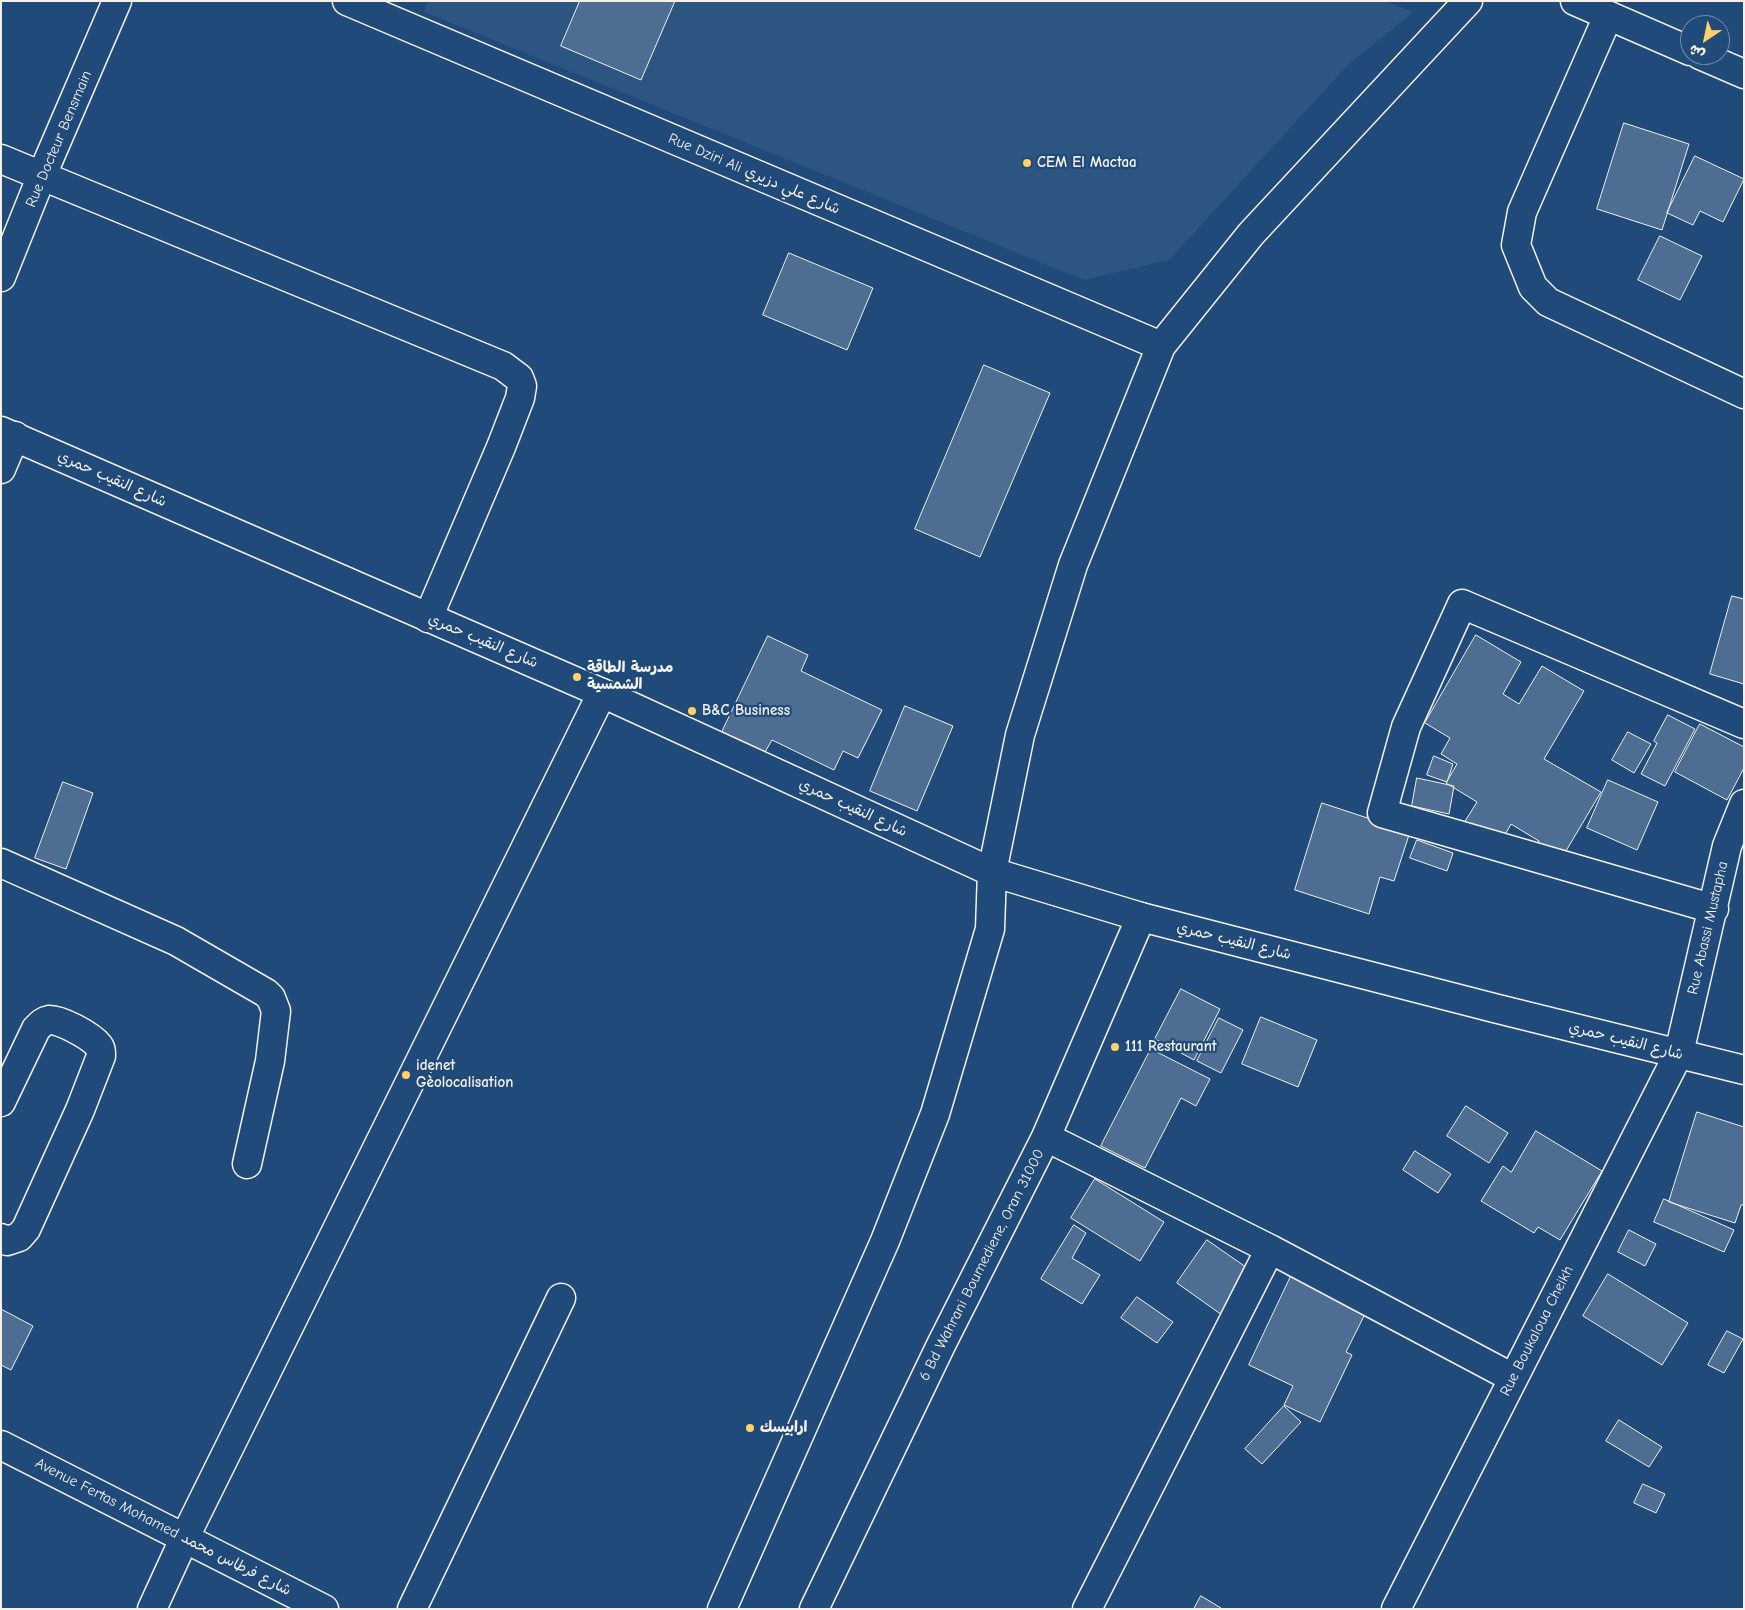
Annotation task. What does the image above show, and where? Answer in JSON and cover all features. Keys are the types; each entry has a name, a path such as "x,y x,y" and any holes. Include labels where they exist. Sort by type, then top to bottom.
{"street":[{"name":"Rue Docteur Bensmain","path":"1,276 117,1"},
{"name":"Rue Dziri Ali شارع علي دزيري","path":"347,1 1161,346"},
{"path":"722,1609 885,1241 935,1114 990,929 992,872 1020,735 1073,565 1161,346 1251,234 1468,1"},
{"path":"1575,1 1680,47"},
{"path":"1608,16 1522,212 1516,245 1523,267 1532,287 1548,302 1744,394"},
{"path":"1723,65 1744,74"},
{"path":"1,159 503,366 519,378 522,386 520,398 428,618"},
{"path":"1,469 8,433"},
{"name":"شارع النقيب حمري","path":"8,433 428,618 602,692 992,872 1140,917 1744,1070"},
{"path":"1714,909 1382,813 1406,728 1462,604 1744,724"},
{"path":"152,1609 185,1537 602,692"},
{"name":"Rue Abassi Mustapha","path":"1679,1053 1714,909 1727,846 1744,804"},
{"path":"1,862 176,941 266,993 271,998 276,1011 270,1061 248,1164"},
{"name":"6 Bd Wahrani Boumediene, Oran 31000","path":"814,1609 941,1345 1046,1137 1140,917"},
{"path":"1,1102 36,1029 41,1024 48,1020 54,1020 75,1028 98,1044 101,1056 80,1110 26,1229 19,1237 7,1241 1,1238"},
{"name":"Rue Boukaloua Cheikh","path":"1396,1609 1679,1053"},
{"path":"1046,1137 1270,1250 1513,1378"},
{"path":"1086,1609 1270,1250"},
{"path":"412,1609 561,1298"},
{"name":"Avenue Fertas Mohamed شارع فرطاس محمد","path":"1,1445 324,1609"}],"shaded area":[{"name":"CEM El Mactaa","path":"428,1 1384,1 1413,12 1347,66 1169,260 1084,280 424,12"}],"building":[{"path":"580,1 675,1 641,80 561,46"},
{"path":"1624,123 1689,144 1662,230 1597,209"},
{"path":"1695,156 1744,179 1723,222 1700,211 1693,225 1667,213"},
{"path":"1660,236 1702,256 1680,300 1638,280"},
{"path":"789,253 873,288 847,350 763,315"},
{"path":"984,365 1050,393 980,557 915,529"},
{"path":"1732,596 1744,599 1744,684 1710,674"},
{"path":"1476,635 1521,662 1503,694 1519,704 1542,666 1584,691 1544,759 1601,792 1560,861 1536,847 1539,841 1511,824 1500,844 1464,823 1477,802 1446,783 1457,764 1441,754 1450,738 1425,723"},
{"path":"768,636 808,655 801,671 882,710 858,758 843,751 834,770 772,740 765,752 722,732"},
{"path":"905,706 953,726 917,811 870,791"},
{"path":"1668,715 1695,729 1665,786 1641,774 1657,743 1654,741"},
{"path":"1700,724 1744,747 1744,768 1727,800 1675,772"},
{"path":"1628,732 1651,744 1634,773 1612,760"},
{"path":"1434,756 1453,764 1447,782 1427,775"},
{"path":"1417,778 1454,786 1449,814 1412,806"},
{"path":"1608,780 1658,802 1637,850 1587,828"},
{"path":"63,782 93,793 66,869 35,858"},
{"path":"1322,803 1410,832 1394,881 1380,877 1369,914 1295,890"},
{"path":"1417,840 1453,853 1447,871 1410,858"},
{"path":"1181,989 1220,1009 1194,1060 1155,1039"},
{"path":"1261,1017 1317,1040 1298,1087 1242,1064"},
{"path":"1219,1018 1243,1030 1221,1073 1197,1061"},
{"path":"1151,1049 1210,1079 1196,1106 1181,1098 1145,1168 1101,1146"},
{"path":"1466,1106 1508,1133 1489,1163 1447,1136"},
{"path":"1697,1112 1744,1127 1744,1205 1741,1205 1735,1223 1669,1202"},
{"path":"1536,1131 1602,1171 1560,1240 1538,1227 1534,1233 1481,1201 1503,1166 1511,1172"},
{"path":"1415,1151 1451,1174 1438,1193 1403,1170"},
{"path":"1095,1179 1164,1222 1140,1261 1071,1218"},
{"path":"1664,1199 1734,1230 1724,1252 1654,1222"},
{"path":"1074,1225 1086,1233 1072,1258 1100,1275 1082,1304 1041,1279"},
{"path":"1629,1230 1656,1244 1645,1266 1618,1252"},
{"path":"1207,1240 1253,1272 1222,1315 1177,1283"},
{"path":"1292,1274 1367,1310 1346,1352 1352,1355 1320,1422 1284,1405 1293,1386 1249,1365"},
{"path":"1608,1274 1688,1323 1662,1365 1583,1316"},
{"path":"1137,1297 1173,1322 1157,1343 1121,1318"},
{"path":"1,1309 33,1326 11,1370 1,1365"},
{"path":"1727,1331 1743,1339 1724,1373 1708,1365"},
{"path":"1284,1406 1301,1422 1262,1464 1245,1449"},
{"path":"1619,1420 1662,1447 1649,1467 1606,1441"},
{"path":"1643,1484 1665,1494 1656,1513 1634,1503"},
{"path":"1201,1596 1221,1608 1221,1609 1194,1609"}],"place":[{"name":"CEM El Mactaa","path":"1027,163"},
{"name":"مدرسة الطاقة الشمسية","path":"577,677"},
{"name":"B&C Business","path":"692,711"},
{"name":"111 Restaurant","path":"1115,1047"},
{"name":"idenet Gèolocalisation","path":"406,1075"},
{"name":"ارابيسك","path":"750,1428"}]}
